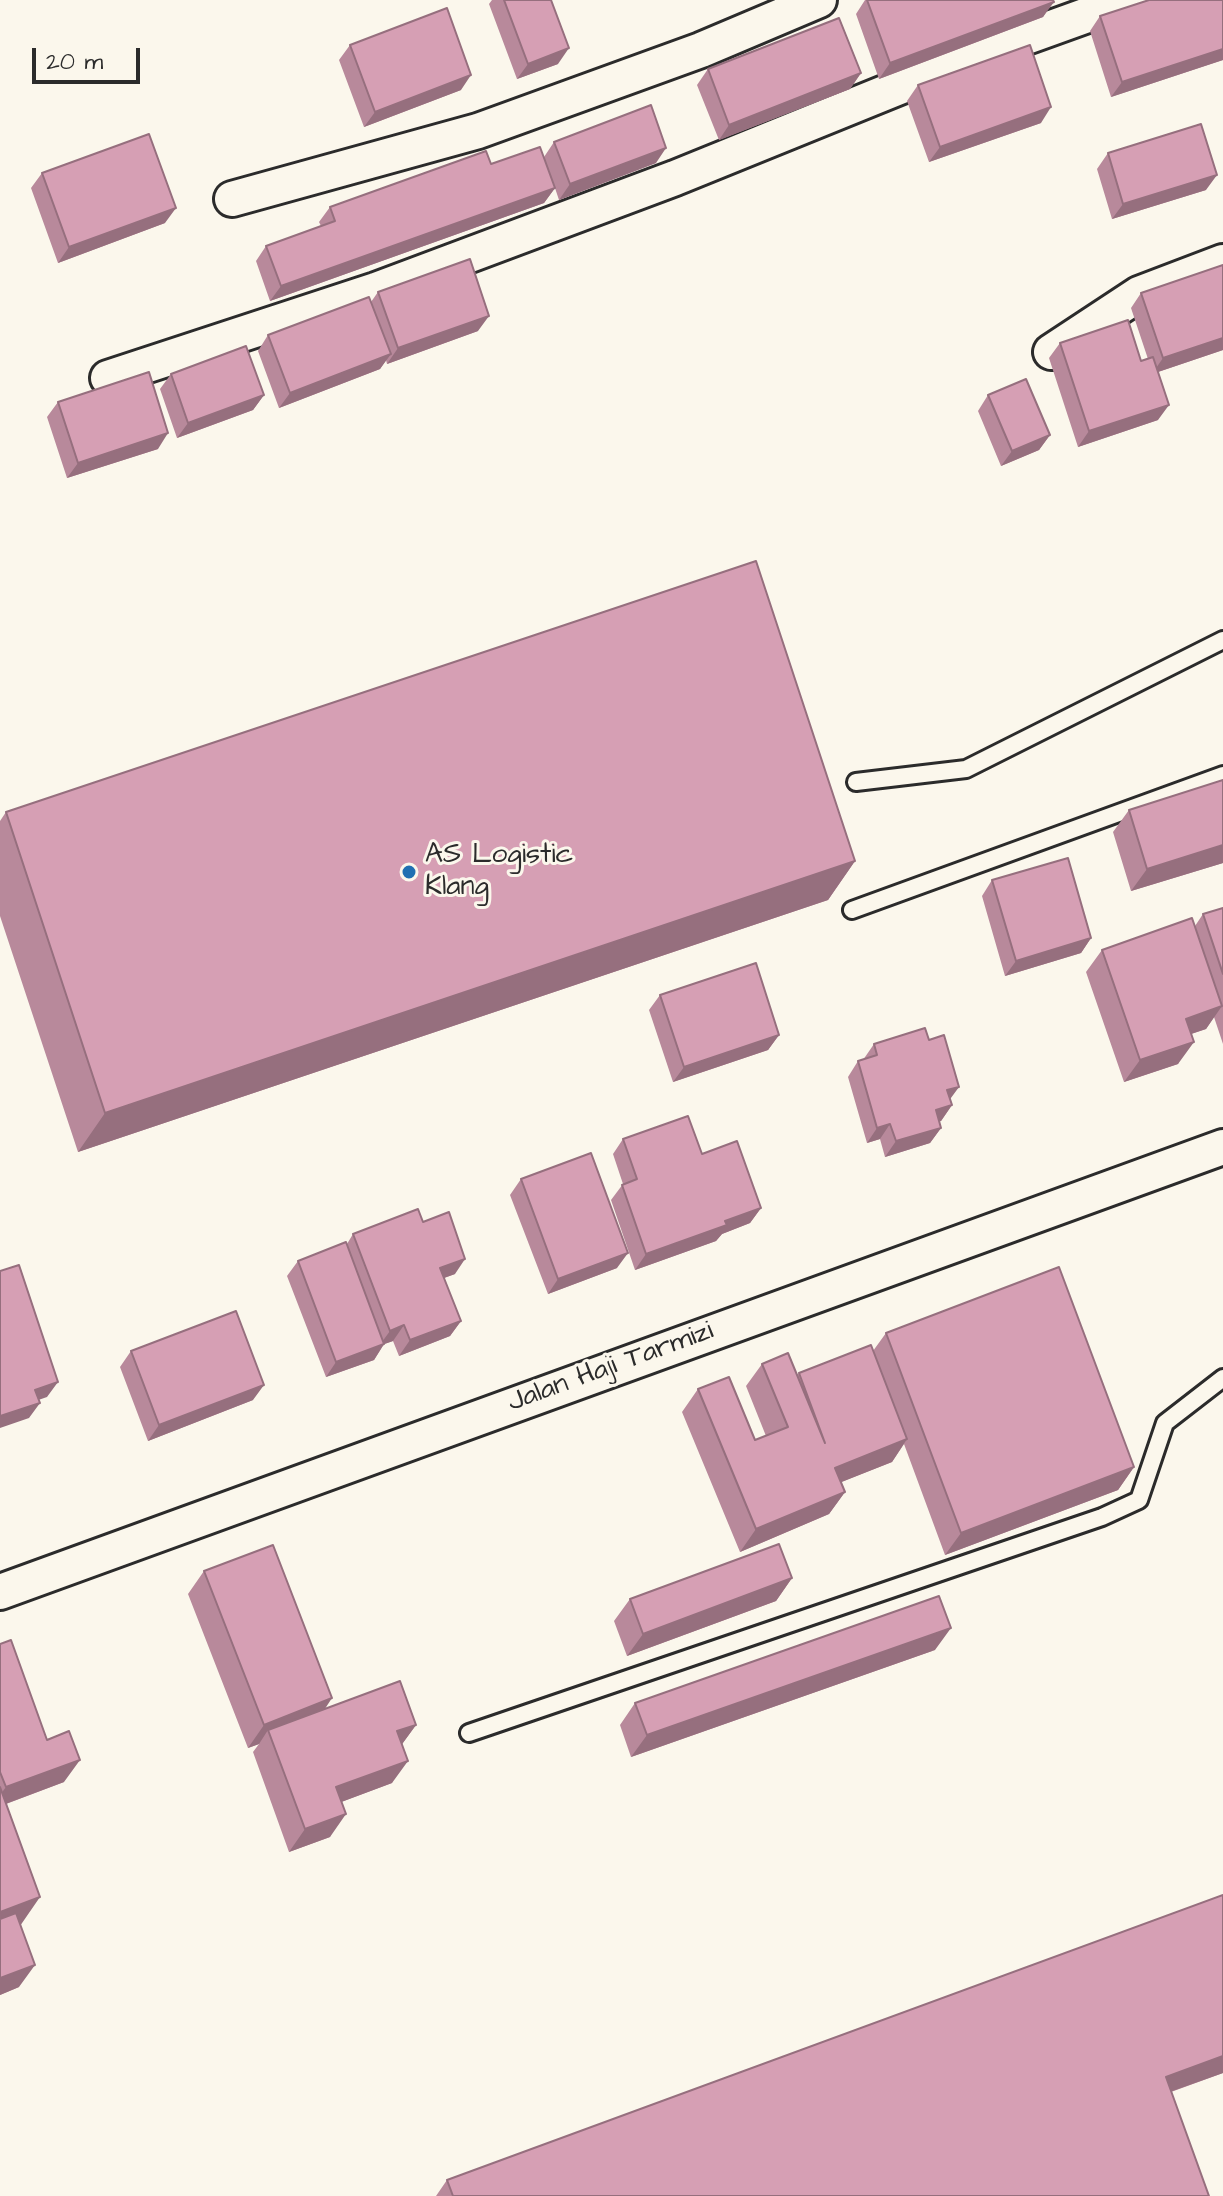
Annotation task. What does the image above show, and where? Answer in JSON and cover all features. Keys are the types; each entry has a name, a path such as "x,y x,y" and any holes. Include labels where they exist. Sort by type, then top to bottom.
{"street":[{"path":"232,199 478,131 701,50 819,0"},
{"path":"108,378 376,290 675,178 993,49 1129,0"},
{"path":"1051,352 1139,294 1223,262"},
{"name":"Jalan Haji Tarmizi","path":"0,1592 1223,1147"}],"lane":[{"path":"856,782 966,769 1223,640"},
{"path":"852,910 1223,775"},
{"path":"469,1733 1102,1517 1139,1500 1165,1423 1223,1378"}],"building":[{"path":"504,0 551,0 569,48 528,64"},
{"path":"867,0 1053,0 1054,2 890,63"},
{"path":"1149,0 1223,0 1223,49 1122,82 1100,16"},
{"path":"447,8 471,75 375,112 350,45"},
{"path":"839,18 861,73 729,125 708,69"},
{"path":"1030,45 1051,107 940,147 918,85"},
{"path":"651,105 666,148 570,184 554,142"},
{"path":"1201,124 1217,175 1123,204 1108,153"},
{"path":"149,134 176,208 69,247 42,173"},
{"path":"540,147 555,188 281,286 266,246 335,221 330,207 486,151 491,164"},
{"path":"470,259 489,316 398,348 378,292"},
{"path":"1223,265 1223,338 1163,358 1141,293"},
{"path":"369,297 391,354 290,393 268,335"},
{"path":"1128,320 1141,361 1153,357 1169,405 1089,431 1060,343"},
{"path":"246,346 264,395 188,423 171,374"},
{"path":"149,372 168,433 78,463 58,402"},
{"path":"1026,379 1050,435 1012,451 988,395"},
{"name":"AS Logistic Klang","path":"756,561 855,861 105,1113 6,812"},
{"path":"1223,780 1223,845 1147,869 1129,810"},
{"path":"1068,858 1091,938 1016,961 992,880"},
{"path":"1223,908 1223,974 1203,914"},
{"path":"1192,918 1222,1006 1186,1019 1194,1042 1140,1060 1102,950"},
{"path":"756,963 779,1035 684,1067 660,995"},
{"path":"925,1028 929,1040 944,1035 959,1087 947,1090 952,1105 936,1110 941,1128 896,1141 890,1124 877,1128 858,1061 877,1055 874,1044"},
{"path":"688,1116 702,1154 737,1141 761,1208 725,1221 727,1225 646,1254 622,1185 637,1179 623,1139"},
{"path":"591,1153 628,1253 558,1279 521,1179"},
{"path":"418,1209 423,1222 449,1212 465,1259 440,1268 461,1321 410,1340 404,1325 390,1331 353,1234"},
{"path":"346,1242 384,1344 336,1362 298,1261"},
{"path":"19,1265 58,1382 35,1390 40,1403 0,1416 0,1271"},
{"path":"1059,1267 1134,1467 961,1533 886,1333"},
{"path":"236,1311 264,1385 159,1425 131,1351"},
{"path":"871,1345 907,1439 835,1468 845,1492 756,1529 698,1389 729,1377 755,1440 788,1427 762,1364 788,1353 825,1443 799,1373"},
{"path":"779,1544 792,1578 643,1634 630,1599"},
{"path":"273,1545 332,1698 264,1725 204,1571"},
{"path":"939,1596 951,1628 647,1735 635,1703"},
{"path":"11,1640 47,1740 69,1731 80,1760 6,1787 0,1772 0,1644"},
{"path":"400,1681 416,1725 397,1731 408,1761 336,1787 346,1814 305,1829 268,1730"},
{"path":"0,1787 40,1897 0,1912"},
{"path":"1223,1895 1223,2056 1166,2077 1209,2196 453,2196 447,2180"},
{"path":"16,1913 35,1965 0,1978 0,1919"}],"place":[{"name":"AS Logistic Klang","path":"409,872"}]}
